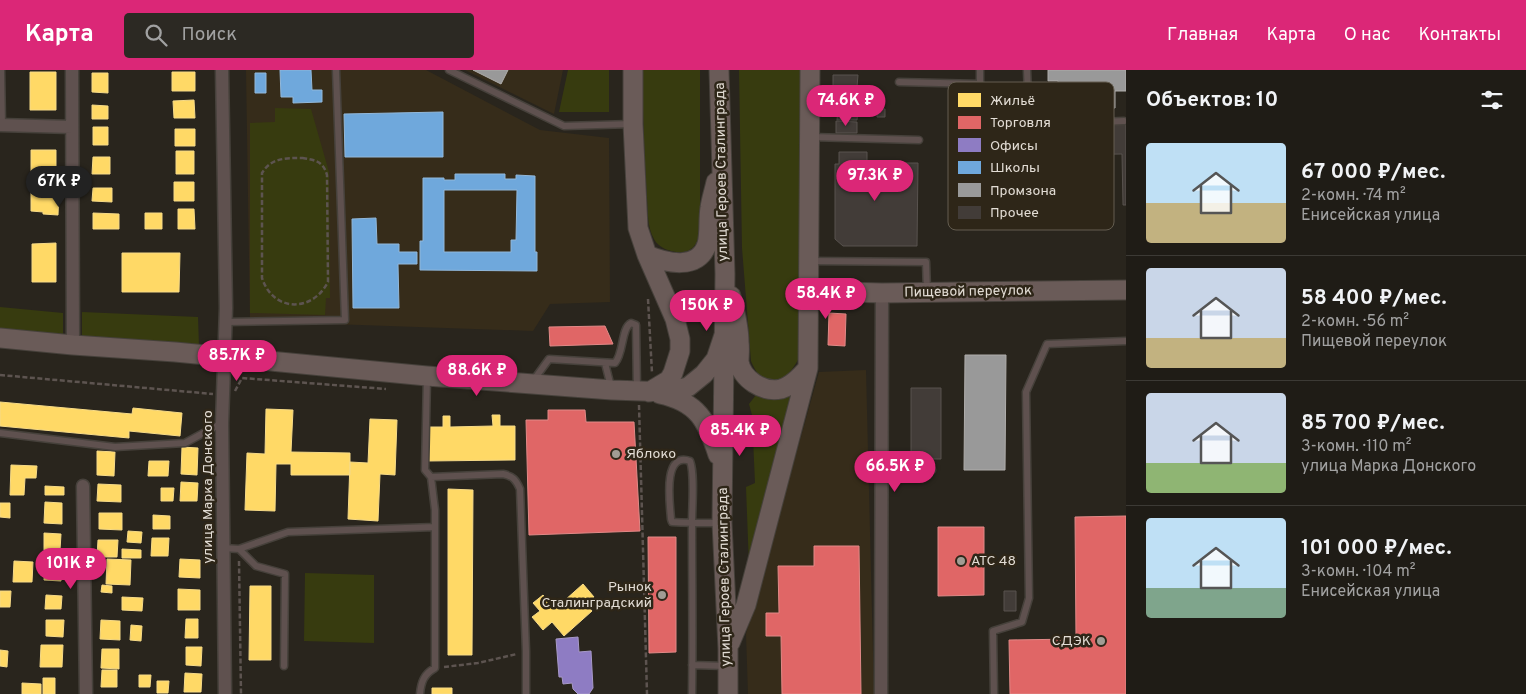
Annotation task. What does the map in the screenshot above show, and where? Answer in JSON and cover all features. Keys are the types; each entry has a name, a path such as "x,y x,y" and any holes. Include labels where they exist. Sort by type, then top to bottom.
{"street":[{"path":"72,70 74,345"},
{"name":"улица Марка Донского","path":"222,70 226,322 223,357 222,423 225,694"},
{"path":"633,70 633,124 638,228 646,256 675,319 680,339 677,363 669,380 642,396"},
{"name":"улица Героев Сталинграда","path":"719,70 725,274 722,523 728,694"},
{"path":"728,658 746,605 808,368 810,70"},
{"path":"1,125 72,127"},
{"path":"646,256 668,263 683,263 700,256 705,250 708,242 710,207 722,159"},
{"path":"725,274 738,323 740,363 745,374 755,384 766,389 781,389 792,384 808,368"},
{"name":"Пищевой переулок","path":"809,292 1126,290"},
{"path":"881,694 882,293"},
{"path":"642,396 688,387 704,374 716,359 724,335"},
{"path":"0,338 427,376 612,390 642,396 670,396 687,403 701,417 710,430 723,474"},
{"path":"83,486 86,694"}],"lane":[{"path":"1,70 1,125"},
{"path":"226,322 345,320 336,70"},
{"path":"449,70 564,126 633,124"},
{"path":"899,82 948,83"},
{"path":"1114,121 1124,121"},
{"path":"810,137 919,140"},
{"path":"810,262 926,262 928,292"},
{"path":"530,384 549,359 615,363 619,358 626,327 631,322 636,325 642,396"},
{"path":"994,694 993,631 1022,622 1029,598 1026,392 1047,344 1126,341"},
{"path":"604,363 612,390"},
{"path":"420,694 422,681 429,671 435,668 435,510 431,477 425,470 427,376"},
{"path":"0,433 115,447 185,443 222,423"},
{"path":"692,694 692,522 691,464 690,461 682,460 675,463 671,468 670,520 672,522 692,522 722,523"},
{"path":"881,472 932,470"},
{"path":"431,477 503,474 512,476 517,481 520,490 526,694"},
{"path":"223,548 239,549 288,532 435,527"},
{"path":"239,549 256,566 285,574 284,666"},
{"path":"692,665 728,658"}],"path":[{"path":"302,158 316,160 322,164 327,175 328,282 324,290 314,299 296,304 286,304 278,301 271,295 265,287 262,278 262,173 270,163 281,159 302,158"},
{"path":"0,375 223,395 236,391 242,378 387,389"},
{"path":"642,396 647,694"},
{"path":"435,668 478,663 526,652"}],"shaded area":[{"path":"246,70 426,70 540,130 609,138 610,302 550,304 533,331 250,321"},
{"path":"465,70 563,70 554,114"},
{"path":"866,370 874,694 748,694 746,634 819,372"}],"green space":[{"path":"568,70 609,70 609,112 559,112"},
{"path":"642,70 700,70 700,229 694,247 683,252 675,252 663,248 656,242 650,229 645,165"},
{"path":"739,70 801,70 799,358 787,375 775,382 768,382 762,378 751,361 742,248"},
{"path":"275,108 311,109 329,172 330,298 326,298 325,315 250,313 250,123 275,122"},
{"path":"0,307 63,313 63,338 0,331"},
{"path":"82,312 198,317 199,346 82,338"},
{"path":"761,393 778,397 796,395 749,566 746,487 755,483 752,415 749,404 756,395"},
{"path":"305,573 374,575 374,643 304,641"}],"building: Жильё":[{"path":"30,72 56,72 56,110 30,110"},
{"path":"172,72 195,72 195,91 172,91"},
{"path":"92,73 108,73 108,93 92,92"},
{"path":"194,100 195,118 174,118 173,101"},
{"path":"92,105 108,106 108,119 92,119"},
{"path":"93,127 108,127 108,145 93,145"},
{"path":"175,129 195,129 195,146 175,146"},
{"path":"31,150 56,150 56,190 31,190"},
{"path":"176,151 194,151 194,174 176,174"},
{"path":"93,157 110,157 110,174 92,174"},
{"path":"174,182 194,182 194,201 174,201"},
{"path":"93,188 112,188 112,202 92,201"},
{"path":"31,190 59,190 58,215 31,211"},
{"path":"178,209 194,209 195,229 178,229"},
{"path":"93,213 119,214 119,229 93,229"},
{"path":"145,213 162,213 162,229 145,229"},
{"path":"56,243 56,282 32,282 32,244"},
{"path":"122,253 180,253 179,292 122,292"},
{"path":"0,402 132,414 133,408 182,413 180,436 129,431 129,438 0,426"},
{"path":"266,409 293,410 291,452 350,453 350,475 291,475 291,464 276,464 275,511 245,510 247,453 265,454"},
{"path":"492,415 500,415 500,426 515,426 515,460 427,461 426,427 443,427 443,416 450,416 450,427 493,426"},
{"path":"370,419 397,420 395,475 380,474 378,521 348,519 350,462 368,463"},
{"path":"182,447 198,448 197,475 181,474"},
{"path":"97,451 115,452 114,476 97,475"},
{"path":"149,461 169,461 168,476 148,476"},
{"path":"11,465 37,466 36,478 25,478 24,495 10,495"},
{"path":"181,482 198,483 197,501 180,501"},
{"path":"98,484 121,485 121,502 97,501"},
{"path":"45,486 64,487 64,495 45,495"},
{"path":"161,488 174,488 173,501 161,501"},
{"path":"448,489 473,490 472,655 448,655"},
{"path":"45,502 62,503 62,524 44,523"},
{"path":"0,503 10,503 10,518 0,517"},
{"path":"99,513 122,513 122,530 99,529"},
{"path":"153,515 170,516 170,529 153,529"},
{"path":"128,531 142,532 141,543 127,542"},
{"path":"44,533 61,534 60,550 44,550"},
{"path":"152,538 169,538 168,556 151,556"},
{"path":"98,540 118,540 117,557 97,557"},
{"path":"122,549 141,550 141,558 122,558"},
{"path":"45,557 62,557 61,581 44,580"},
{"path":"107,559 131,560 130,585 106,584"},
{"path":"180,559 200,560 200,578 179,577"},
{"path":"14,561 33,562 32,582 13,582"},
{"path":"583,584 594,597 586,604 592,611 564,636 552,622 543,630 532,617 540,611 533,603 543,595 555,609"},
{"path":"102,585 112,586 112,593 101,592"},
{"path":"250,586 271,586 271,660 249,660"},
{"path":"178,589 200,590 200,610 178,610"},
{"path":"0,591 11,591 10,607 0,607"},
{"path":"46,595 62,596 61,609 45,609"},
{"path":"122,597 143,598 142,611 122,610"},
{"path":"186,619 198,619 198,638 185,638"},
{"path":"46,620 64,620 63,637 46,636"},
{"path":"101,620 120,621 120,640 100,639"},
{"path":"131,625 142,626 141,641 130,640"},
{"path":"41,645 63,645 62,667 40,667"},
{"path":"186,647 202,647 201,666 186,665"},
{"path":"102,649 119,649 119,669 101,668"},
{"path":"0,650 8,651 7,667 0,666"},
{"path":"102,670 117,670 117,687 101,687"},
{"path":"185,673 202,674 201,692 184,692"},
{"path":"139,675 151,675 150,687 139,687"},
{"path":"43,678 55,678 55,694 43,694"},
{"path":"157,681 169,681 168,693 157,693"},
{"path":"22,683 41,684 41,694 22,694"},
{"path":"432,688 452,688 452,694 432,694"}],"building: Торговля":[{"path":"829,313 846,314 845,346 828,345"},
{"path":"605,326 613,344 550,346 549,327"},
{"path":"548,410 585,410 586,422 634,422 640,531 529,535 526,420 548,420"},
{"path":"1126,516 1126,694 1010,694 1009,640 1076,639 1075,517"},
{"name":"АТС 48","path":"938,527 984,527 984,595 938,596"},
{"name":"Рынок Сталинградский","path":"648,537 676,537 676,652 649,653"},
{"path":"814,546 859,546 861,694 782,694 781,636 766,636 766,613 779,613 778,566 814,566"}],"building: Офисы":[{"path":"578,637 579,652 591,651 593,688 589,694 578,694 573,689 572,683 563,684 562,677 559,677 556,639"}],"building: Школы":[{"path":"280,70 311,70 312,90 322,90 322,102 293,103 293,97 281,97"},
{"path":"255,73 266,73 266,93 255,93"},
{"path":"443,112 443,157 345,157 344,114"},
{"path":"455,174 505,174 505,179 516,179 516,175 535,176 535,252 537,252 537,271 420,270 420,241 423,241 423,178 455,180","holes":["444,190 517,190 516,240 511,240 511,252 444,252"]},
{"path":"376,218 377,244 399,244 399,252 417,252 417,264 398,264 399,308 353,308 352,219"}],"building: Промзона":[{"path":"473,70 508,70 501,84"},
{"path":"1048,70 1126,70 1126,91 1115,91 1115,108 1114,82 1048,81"},
{"path":"965,355 1006,355 1005,470 964,470"}],"building: Прочее":[{"path":"833,75 858,75 857,87 833,87"},
{"path":"835,95 858,96 858,105 835,105"},
{"path":"838,109 858,110 857,120 837,120"},
{"path":"877,109 885,109 885,117 877,117"},
{"path":"836,121 857,122 857,133 836,133"},
{"path":"1114,123 1126,123 1126,205 1123,205 1122,154 1114,154"},
{"path":"839,152 867,152 867,163 918,163 917,246 843,246 835,239 835,164 839,164"},
{"path":"911,388 941,388 941,459 911,459"},
{"path":"1004,591 1016,591 1016,611 1004,611"}],"place":[{"name":"Яблоко","path":"616,454"},
{"name":"АТС 48","path":"961,561"},
{"name":"Рынок Сталинградский","path":"662,595"},
{"name":"СДЭК","path":"1101,641"}]}
